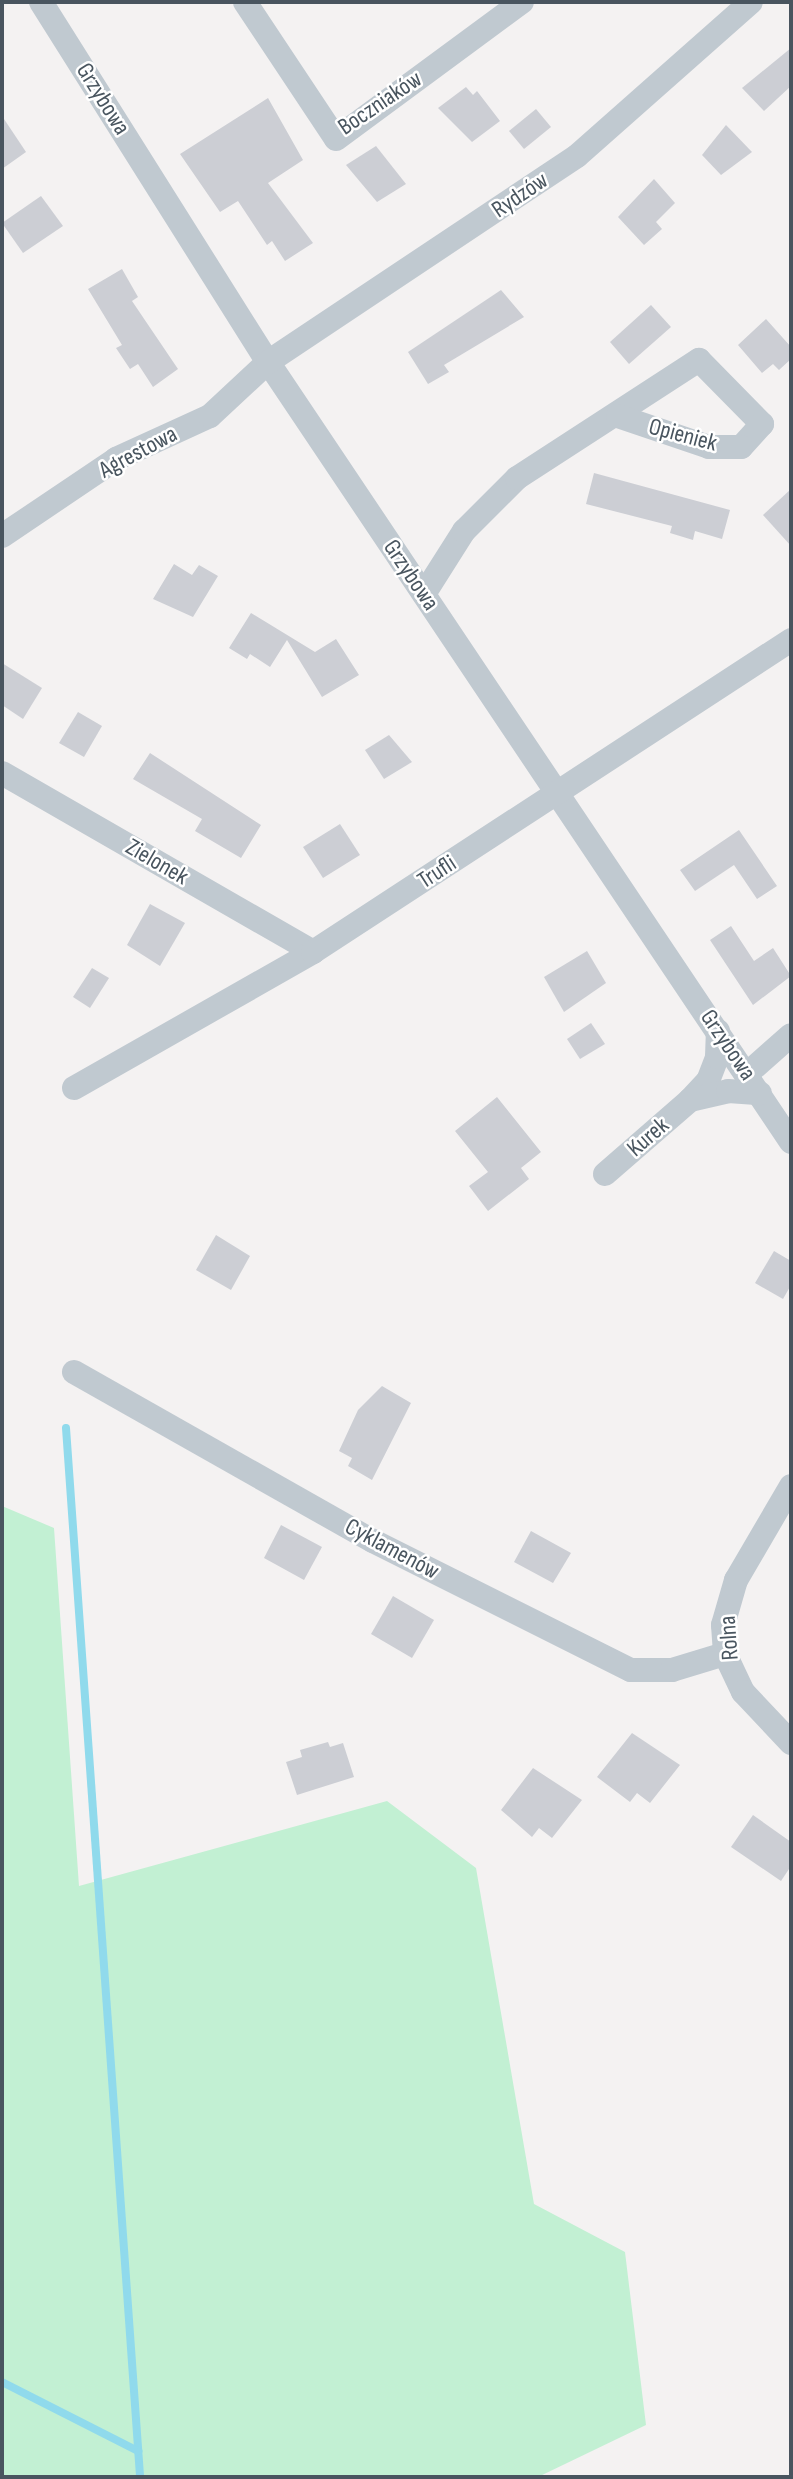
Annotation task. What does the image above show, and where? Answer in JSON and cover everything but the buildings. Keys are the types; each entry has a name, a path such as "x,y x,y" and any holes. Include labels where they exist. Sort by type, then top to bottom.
{"street":[{"name":"Grzybowa","path":"41,2 268,362 424,594 555,796 754,1083 791,1142"},
{"name":"Boczniaków","path":"245,2 336,139 522,2"},
{"name":"Rydzów","path":"268,362 577,156 751,2"},
{"name":"Opieniek","path":"424,594 464,531 517,478 618,416 699,360 762,424 741,447 709,447 618,416"},
{"name":"Agrestowa","path":"2,536 116,460 210,416 268,362"},
{"name":"Trufli","path":"74,1088 313,952 791,640"},
{"name":"Zielonek","path":"2,773 313,952"},
{"name":"Kurek","path":"605,1174 708,1081 718,1057 718,1031"},
{"path":"754,1083 791,1035"},
{"name":"Kurek","path":"690,1100 754,1083"},
{"name":"Cyklamenów","path":"74,1372 373,1541 631,1670 672,1670 725,1654"},
{"name":"Rolna","path":"791,1486 727,1600 725,1654 743,1692 791,1743"}],"green space":[{"path":"2,1506 54,1528 79,1886 387,1801 476,1868 534,2204 625,2252 646,2425 538,2477 2,2477"}],"waterway":[{"path":"66,1428 140,2477"},
{"path":"2,2382 138,2451"}]}
